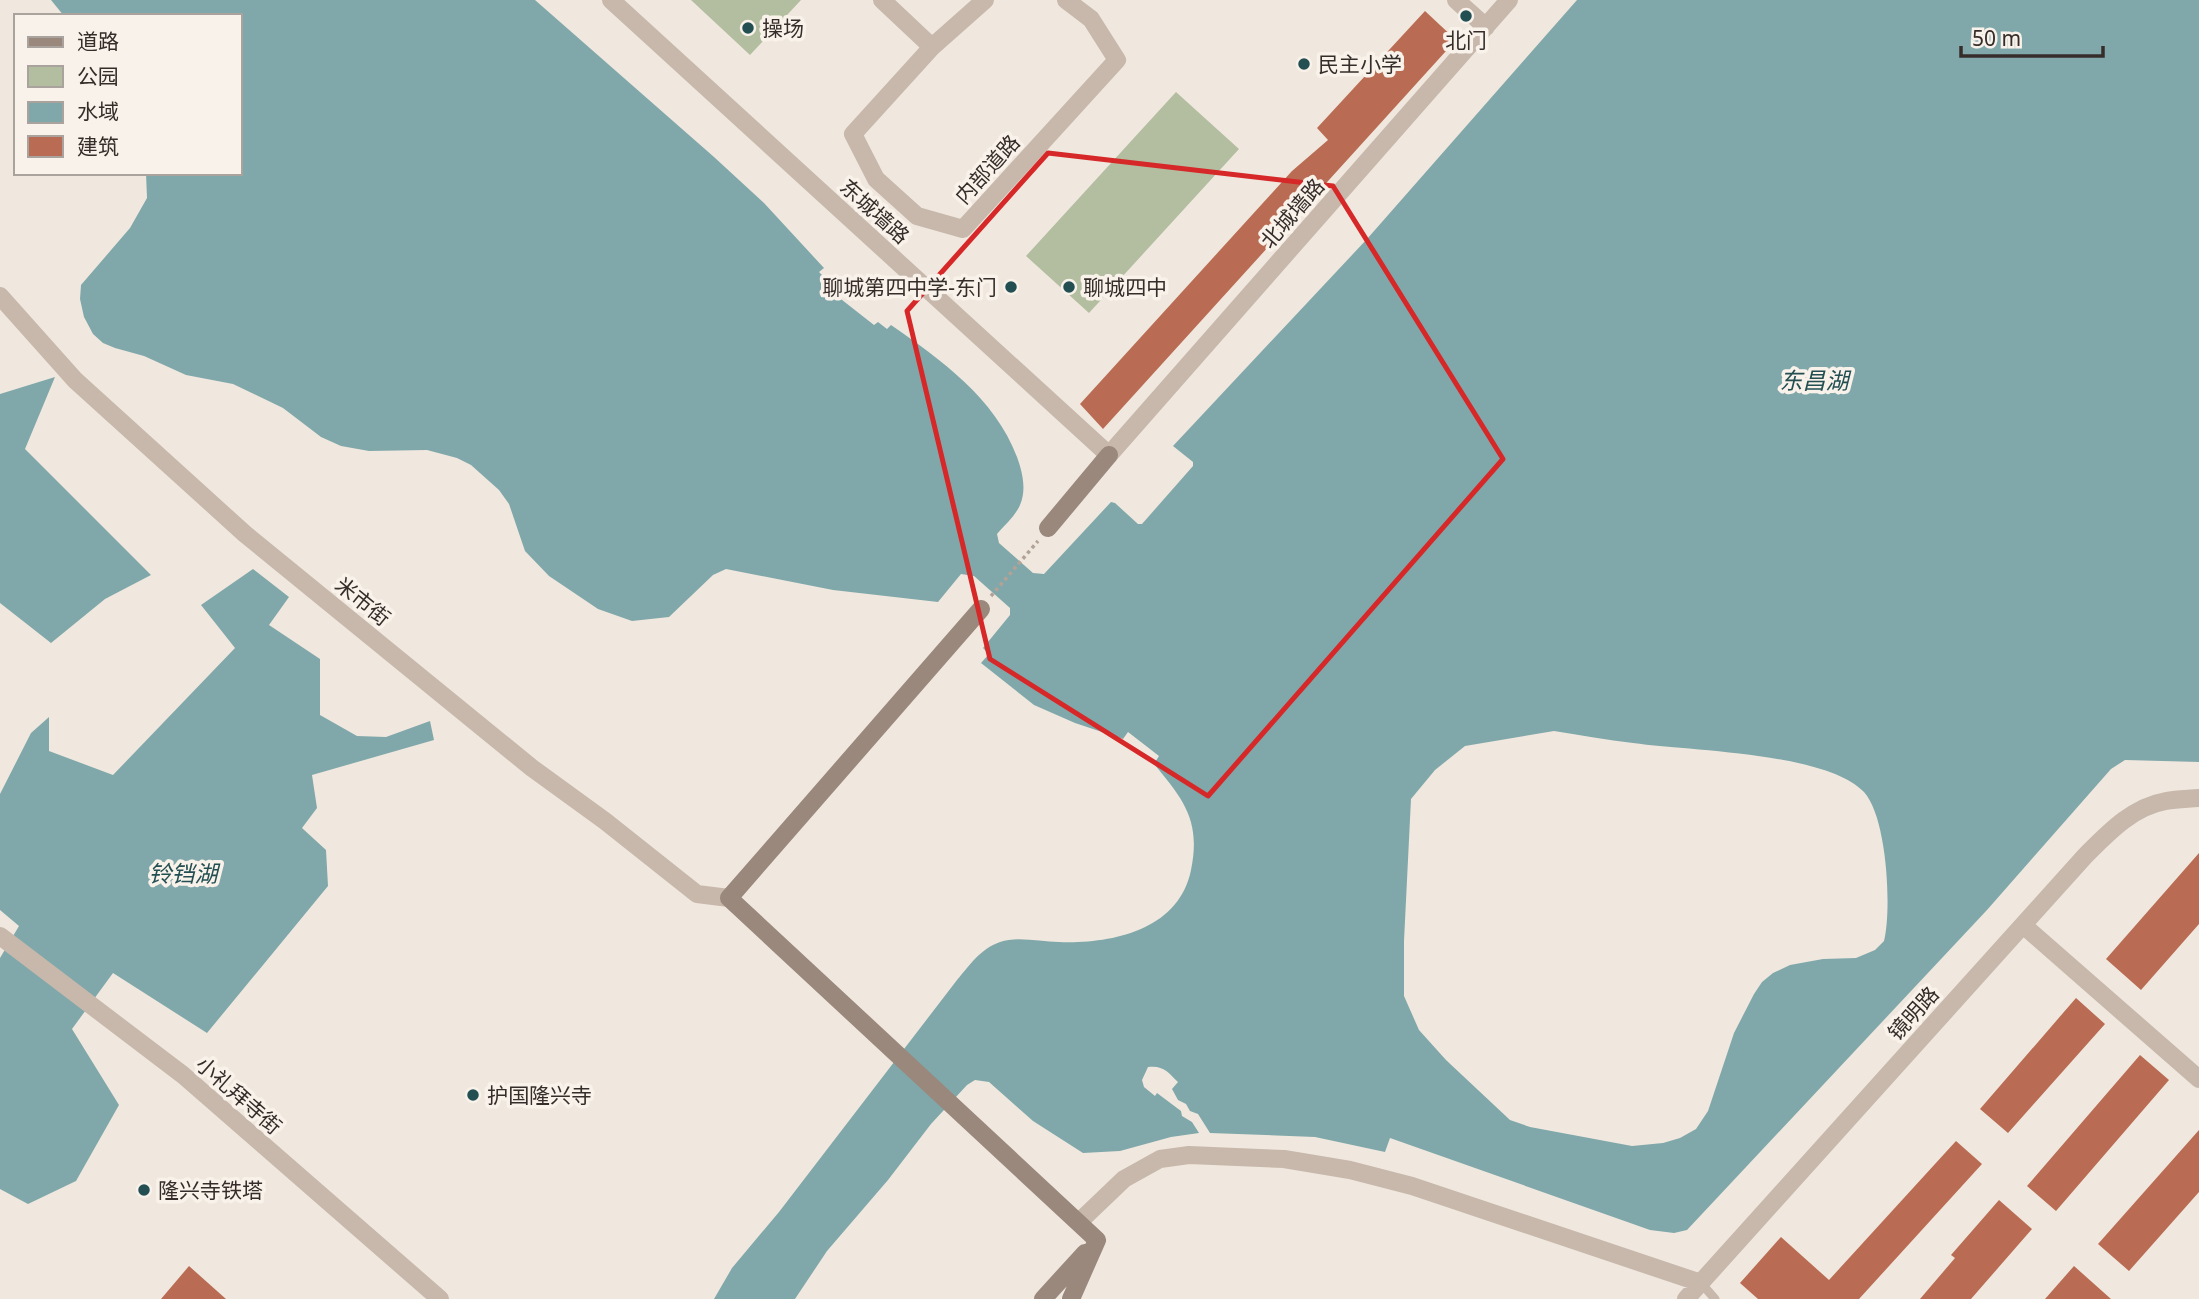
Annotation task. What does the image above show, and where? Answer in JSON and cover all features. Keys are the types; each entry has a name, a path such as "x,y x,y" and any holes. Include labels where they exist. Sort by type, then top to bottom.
{"street":[{"name":"东城墙路","path":"611,0 1109,455"},
{"path":"882,0 932,47"},
{"name":"内部道路","path":"985,0 932,47 853,134 876,178 917,216 962,229 1117,60 1091,19 1066,0"},
{"path":"1456,0 1486,27"},
{"name":"北城墙路","path":"1109,455 1509,0"},
{"name":"米市街","path":"0,296 75,380 245,534 532,768 605,821 697,894 729,898"},
{"path":"1048,528 1109,455"},
{"path":"981,609 729,898 1097,1240"},
{"name":"镜明路","path":"1686,1299 2114,827 2138,811 2164,801 2199,798"},
{"path":"2023,925 2199,1079"},
{"name":"小礼拜寺街","path":"2,937 183,1075 440,1299"},
{"path":"1079,1222 1124,1179 1160,1159 1189,1155 1284,1159 1350,1170 1412,1186 1701,1283"},
{"path":"1043,1299 1097,1240"},
{"path":"1071,1299 1097,1240"}],"lane":[{"path":"1701,1283 1715,1299"}],"path":[{"path":"981,609 1048,528"}],"highlighted area":[{"path":"1048,153 1333,186 1503,459 1208,796 990,659 907,311"}],"green space":[{"name":"操场","path":"691,0 801,0 750,55"},
{"path":"1176,92 1239,149 1089,313 1026,256"}],"water":[{"name":"东昌湖","path":"51,0 535,0 764,203 824,268 819,272 827,280 823,285 874,325 878,322 887,329 891,325 910,338 947,367 981,399 1007,436 1021,468 1023,480 1020,505 997,534 999,543 1033,573 1044,574 1111,502 1138,524 1142,524 1193,466 1193,462 1173,446 1367,239 1577,0 2199,0 2199,762 2125,760 2111,769 1987,910 1687,1230 1674,1233 1650,1230 1390,1138 1385,1152 1315,1137 1210,1133 1198,1114 1190,1111 1186,1104 1178,1100 1172,1089 1178,1082 1161,1068 1148,1067 1142,1080 1144,1087 1181,1111 1182,1116 1192,1122 1199,1133 1171,1137 1120,1151 1083,1153 1033,1121 989,1082 975,1080 967,1085 931,1124 888,1180 827,1251 795,1299 714,1299 732,1268 779,1212 957,980 981,953 1007,940 1079,942 1121,936 1158,920 1173,907 1184,890 1194,853 1192,824 1182,800 1154,764 1159,756 1128,732 1123,739 1075,723 1034,705 981,663 989,654 983,648 1010,615 1010,608 974,576 961,574 938,602 833,590 726,569 713,575 669,617 632,621 598,609 549,576 525,551 509,504 499,490 471,465 457,458 427,450 369,451 341,446 321,437 283,408 233,384 186,375 144,356 103,343 93,334 84,317 80,299 81,285 130,228 147,198 146,175 242,175 242,14 62,14","holes":["1554,731 1633,743 1755,755 1820,769 1845,779 1864,792 1878,821 1886,864 1887,908 1884,941 1875,950 1856,958 1823,959 1790,965 1762,982 1734,1033 1708,1111 1696,1129 1663,1143 1632,1146 1530,1127 1510,1120 1446,1060 1419,1030 1404,996 1404,941 1411,799 1435,770 1465,746"]},
{"path":"55,377 25,449 151,575 105,599 51,643 0,603 0,394"},
{"name":"铃铛湖","path":"253,569 289,597 269,625 320,659 320,715 357,736 386,737 430,721 434,740 312,775 317,808 302,828 326,850 328,886 207,1033 113,973 72,1029 119,1105 76,1181 28,1204 0,1189 0,958 19,926 0,910 0,794 31,733 49,717 49,751 113,775 235,648 201,605"}],"building":[{"path":"1425,11 1456,40 1103,429 1080,404 1292,171 1328,140 1317,128"},
{"path":"2199,853 2199,924 2141,990 2106,959"},
{"path":"2076,998 2105,1024 2008,1133 1980,1109"},
{"path":"2140,1055 2169,1080 2056,1211 2027,1186"},
{"path":"2199,1130 2199,1192 2129,1271 2098,1244"},
{"path":"1956,1141 1982,1164 1859,1299 1758,1299 1740,1283 1781,1237 1829,1280"},
{"path":"1999,1200 2032,1229 1971,1299 1920,1299 1955,1258 1951,1255"},
{"path":"189,1266 226,1299 161,1299"},
{"path":"2074,1266 2111,1299 2045,1299"}],"place":[{"name":"北门","path":"1466,16"},
{"name":"操场","path":"748,28"},
{"name":"民主小学","path":"1304,64"},
{"name":"聊城第四中学-东门","path":"1011,287"},
{"name":"聊城四中","path":"1069,287"},
{"name":"护国隆兴寺","path":"473,1095"},
{"name":"隆兴寺铁塔","path":"144,1190"}]}
